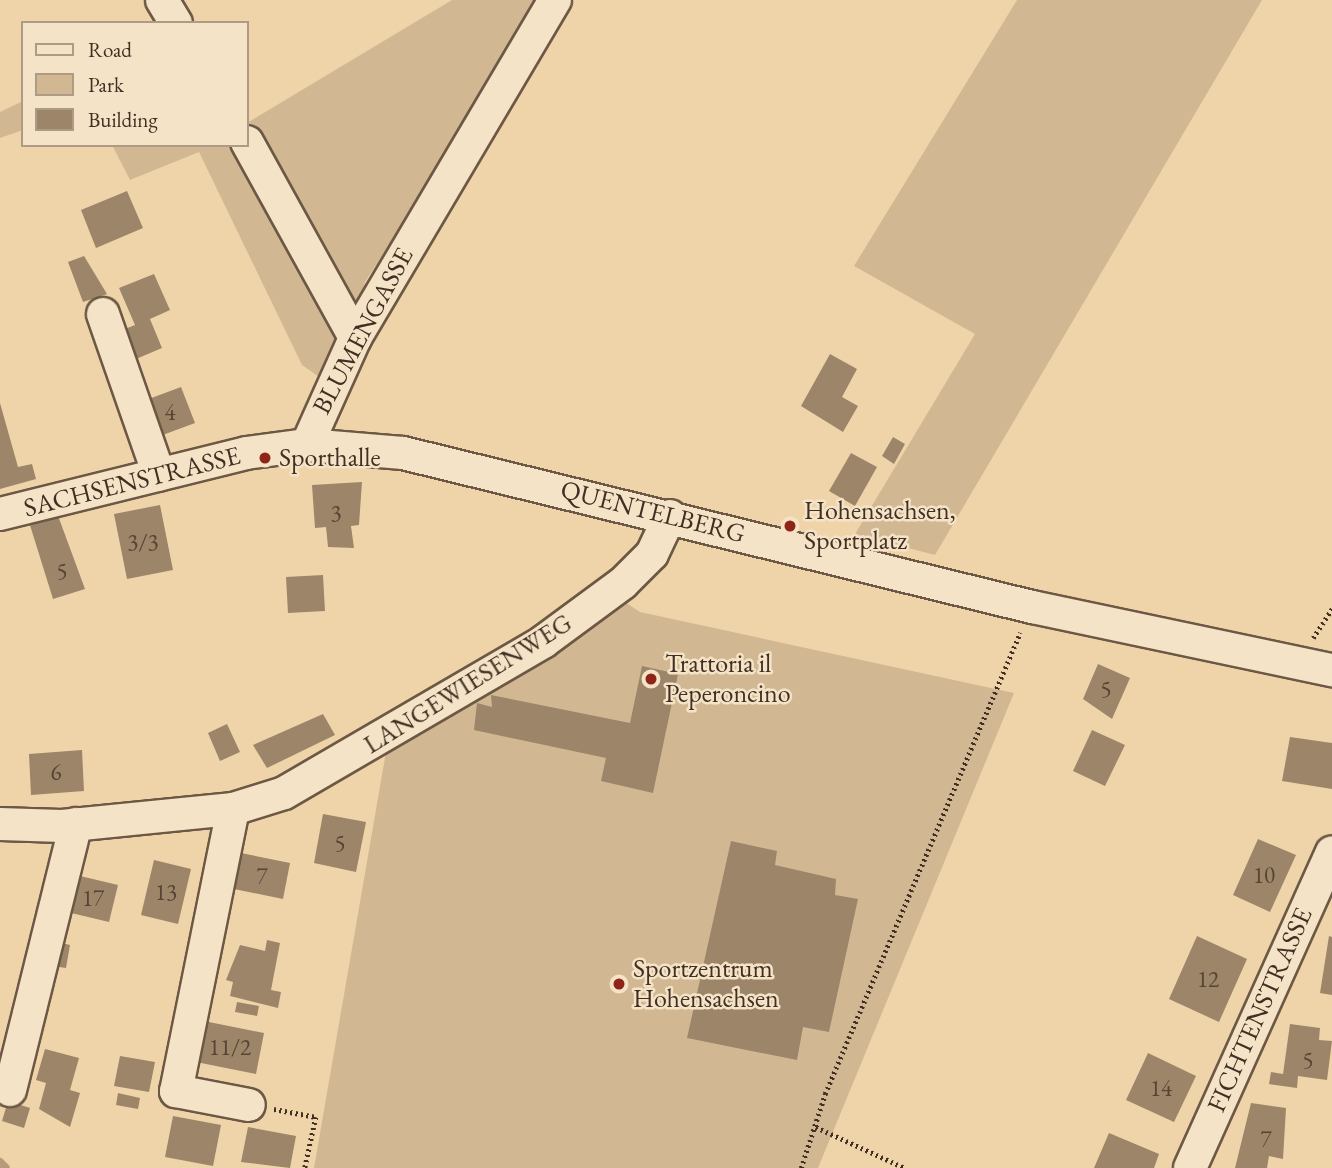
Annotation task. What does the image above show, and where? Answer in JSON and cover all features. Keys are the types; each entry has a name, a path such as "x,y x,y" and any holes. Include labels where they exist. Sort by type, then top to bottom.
{"street":[{"path":"162,0 175,21"},
{"name":"BLUMENGASSE","path":"307,445 355,338 422,218 555,0"},
{"path":"248,144 355,338"},
{"path":"103,314 159,475"},
{"name":"SACHSENSTRASSE","path":"0,514 159,475 307,445"},
{"name":"QUENTELBERG","path":"307,445 403,453 670,516 1032,607 1332,670"},
{"name":"LANGEWIESENWEG","path":"0,824 76,824 233,809 284,793 543,642 623,583 652,554 670,516"},
{"path":"233,809 176,1091 249,1105"},
{"path":"10,1090 76,824"},
{"name":"FICHTENSTRASSE","path":"1189,1168 1332,852"}],"path":[{"path":"801,1168 1032,607"},
{"path":"249,1105 316,1117 305,1168"},
{"path":"816,1127 905,1168"}],"green space":[{"path":"452,0 546,0 365,282 345,395 302,365 199,152 130,180 113,147 248,147 248,122"},
{"path":"1017,0 1262,0 935,555 855,534 975,334 854,266"},
{"path":"21,102 21,131 0,138 0,112"},
{"name":"Sportzentrum Hohensachsen","path":"599,585 640,612 1014,693 818,1168 314,1168 392,717"}],"building":[{"path":"127,191 143,228 96,248 81,210"},
{"path":"84,256 107,294 83,302 68,262"},
{"path":"154,274 170,310 150,319 162,348 129,362 117,332 135,325 119,288"},
{"path":"830,354 857,369 842,397 858,406 843,432 801,406"},
{"path":"181,387 195,423 160,436 146,400"},
{"path":"0,403 18,467 32,464 36,479 0,489"},
{"path":"893,437 905,444 894,464 882,456"},
{"path":"851,453 877,467 855,506 829,491"},
{"path":"362,482 359,525 351,526 354,548 328,547 326,527 315,528 312,485"},
{"path":"160,505 173,570 127,579 114,514"},
{"path":"57,513 85,589 53,599 29,522"},
{"path":"323,575 325,611 288,613 286,577"},
{"path":"1098,664 1130,678 1112,719 1083,699"},
{"path":"642,666 678,674 653,793 601,781 606,758 474,730 477,703 492,707 491,695 630,723"},
{"path":"323,714 335,735 267,768 253,745"},
{"path":"227,724 240,752 220,761 208,733"},
{"path":"1092,730 1125,745 1105,786 1073,771"},
{"path":"1290,737 1332,743 1332,789 1282,781"},
{"path":"82,750 84,791 31,795 29,754"},
{"path":"323,814 366,822 356,872 314,863"},
{"path":"1258,839 1296,855 1270,912 1233,895"},
{"path":"731,841 777,851 775,865 836,879 835,895 858,899 829,1032 803,1027 797,1060 687,1038"},
{"path":"241,853 290,863 283,899 234,889"},
{"path":"154,860 191,869 178,924 141,915"},
{"path":"76,875 118,885 109,922 67,912"},
{"path":"1197,936 1247,959 1219,1022 1169,999"},
{"path":"1329,936 1332,937 1332,995 1320,993"},
{"path":"267,940 280,943 271,990 281,992 278,1008 230,996 233,982 226,980 240,945 265,951"},
{"path":"58,942 70,945 66,968 53,966"},
{"path":"237,1002 259,1006 257,1016 235,1012"},
{"path":"204,1021 264,1033 256,1074 196,1062"},
{"path":"1290,1024 1320,1028 1319,1040 1332,1041 1327,1080 1298,1076 1297,1088 1269,1084 1271,1072 1283,1074"},
{"path":"45,1049 79,1058 70,1090 80,1093 70,1127 39,1109 46,1083 36,1080"},
{"path":"1148,1053 1196,1076 1174,1122 1126,1100"},
{"path":"120,1056 155,1062 149,1092 114,1086"},
{"path":"118,1093 140,1098 138,1109 116,1105"},
{"path":"8,1101 30,1108 24,1128 2,1121"},
{"path":"1251,1103 1286,1108 1283,1159 1269,1156 1267,1168 1235,1168"},
{"path":"173,1116 221,1125 213,1166 165,1157"},
{"path":"248,1127 296,1136 290,1168 241,1162"},
{"path":"1109,1133 1159,1154 1154,1168 1094,1168"}],"waterway":[{"path":"0,1162 6,1168"}],"place":[{"name":"Sporthalle","path":"265,458"},
{"name":"Hohensachsen, Sportplatz","path":"790,526"},
{"name":"Trattoria il Peperoncino","path":"651,679"},
{"name":"Sportzentrum Hohensachsen","path":"619,984"}]}
